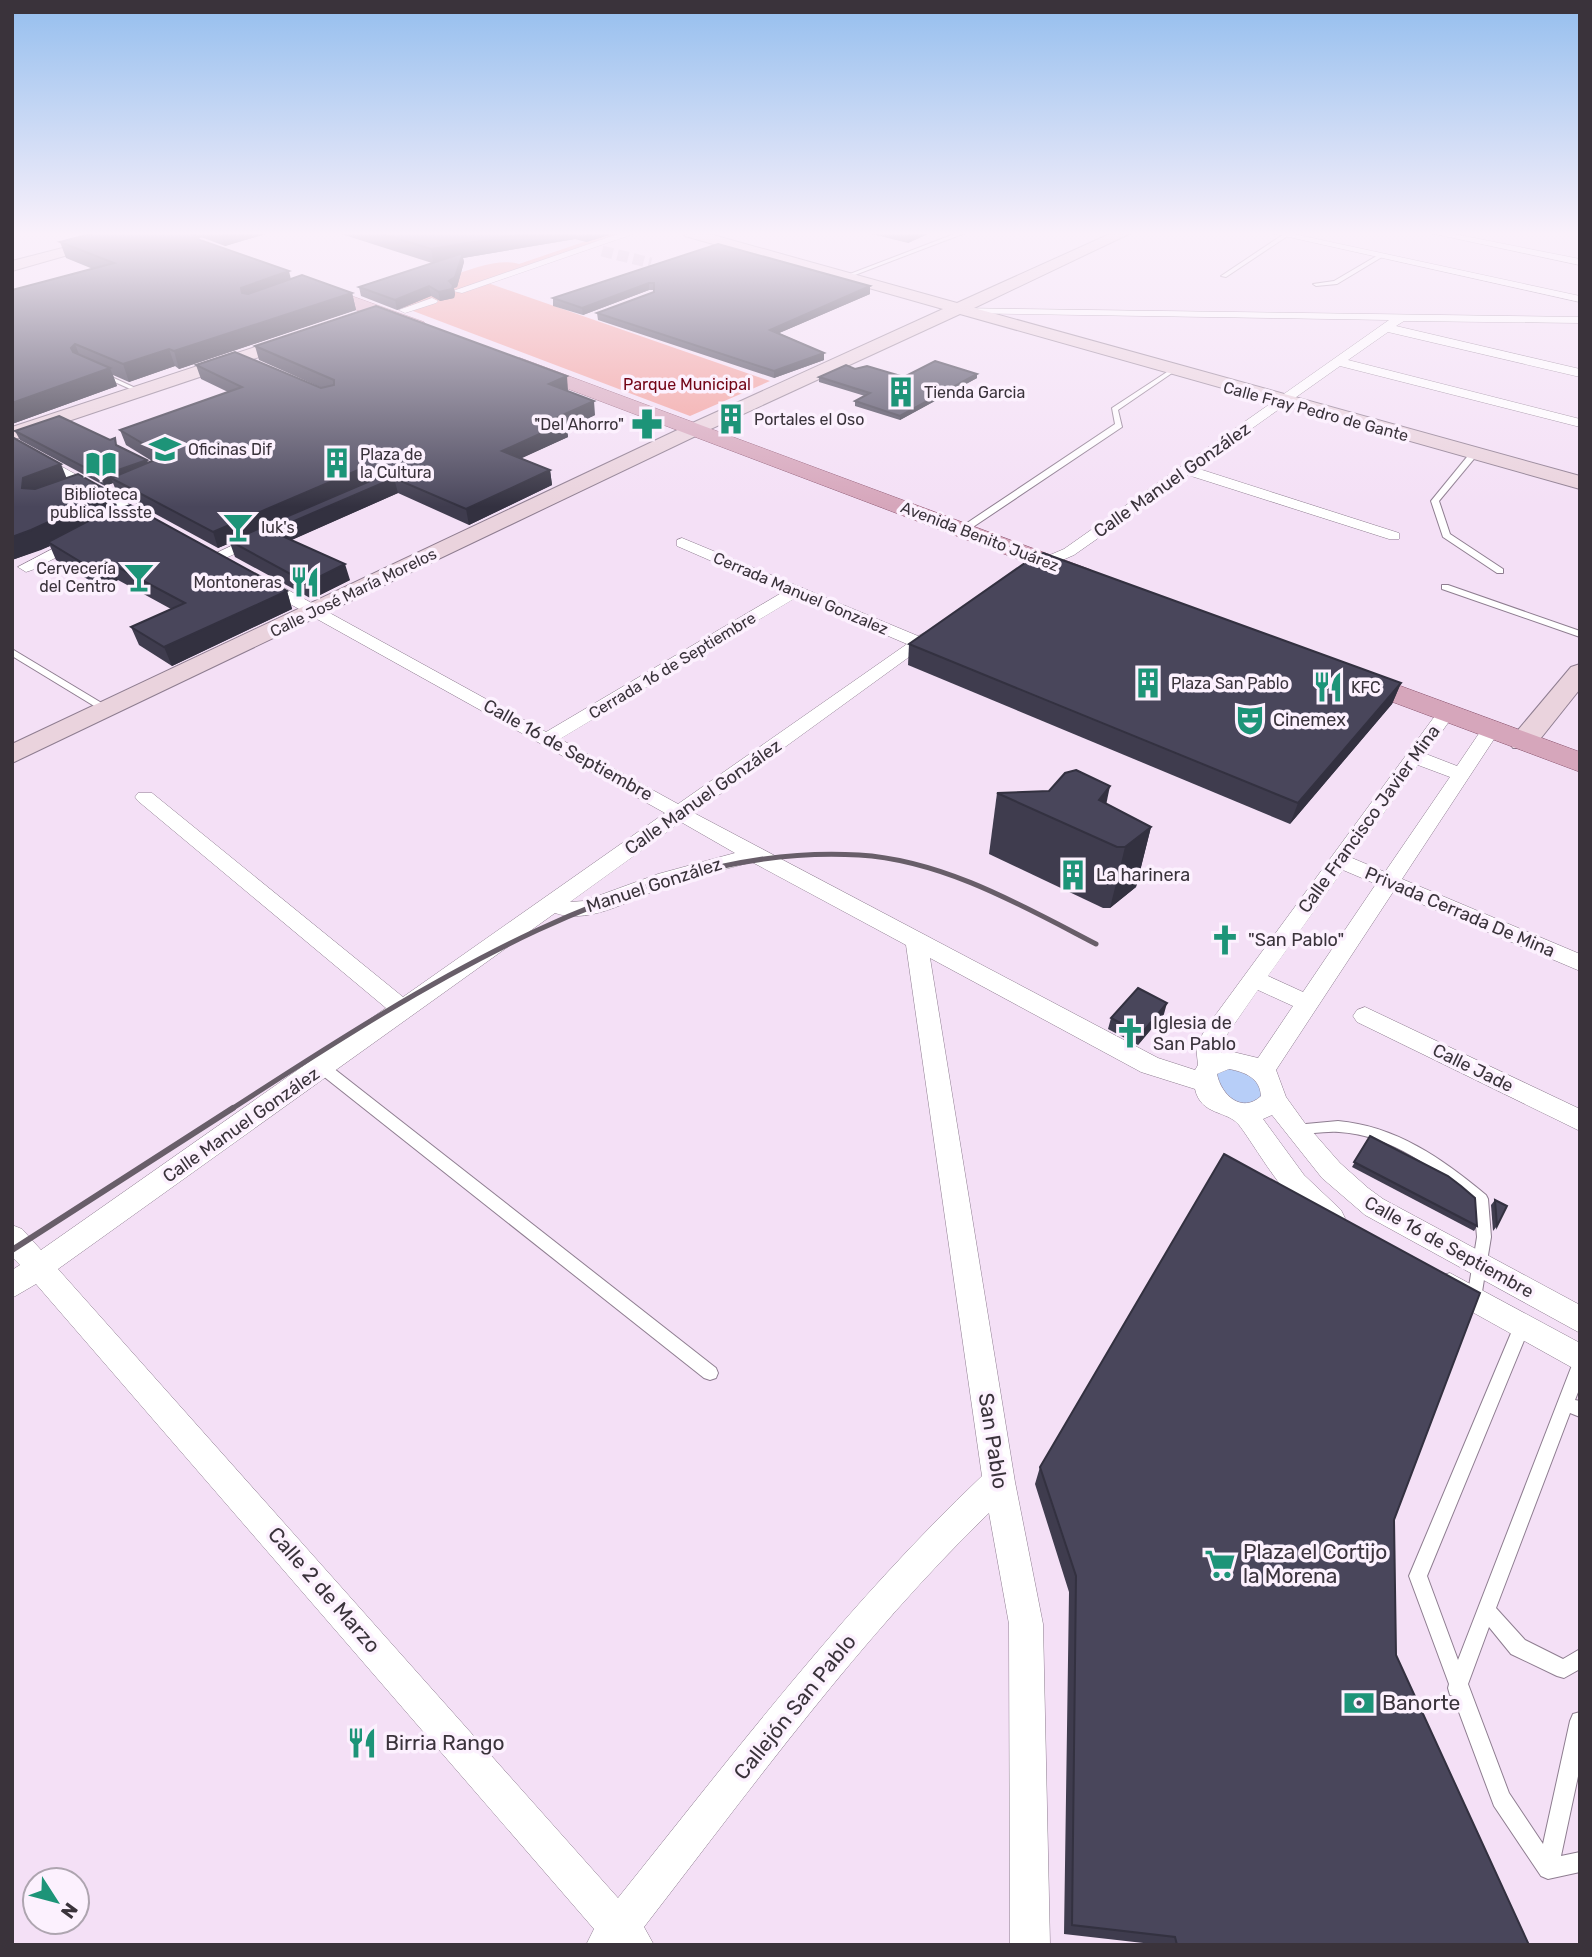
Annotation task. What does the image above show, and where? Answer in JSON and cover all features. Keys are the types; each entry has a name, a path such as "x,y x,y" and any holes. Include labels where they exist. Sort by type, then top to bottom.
{"main road":[{"path":"413,324 442,335"},
{"name":"Avenida Benito Juárez","path":"507,359 1108,584"},
{"path":"1330,669 1580,763"}],"street":[{"name":"Calle José María Morelos","path":"12,755 695,429 927,324"},
{"name":"Calle Fray Pedro de Gante","path":"1009,324 1580,484"},
{"name":"Calle Manuel González","path":"1011,580 1069,552 1392,324"},
{"path":"1399,324 1580,373"},
{"path":"1539,324 1580,333"},
{"path":"12,434 312,333"},
{"path":"238,358 264,369"},
{"path":"1340,362 1580,423"},
{"path":"12,443 165,530"},
{"path":"1187,470 1394,536"},
{"path":"61,494 85,485"},
{"path":"116,522 136,514"},
{"path":"26,567 95,530"},
{"name":"Calle 16 de Septiembre","path":"277,530 211,554 755,854 1150,1065 1207,1074"},
{"name":"Cerrada Manuel Gonzalez","path":"682,543 919,643"},
{"name":"Cerrada 16 de Septiembre","path":"547,739 796,591"},
{"name":"Calle Manuel González","path":"12,1286 324,1068 954,619"},
{"path":"1533,745 1580,672"},
{"path":"1533,745 1580,700"},
{"name":"Calle Francisco Javier Mina","path":"1207,1074 1208,1046 1254,978 1446,713"},
{"path":"1262,1071 1491,730"},
{"path":"1415,757 1461,774"},
{"path":"145,797 404,1010"},
{"name":"Manuel González","path":"553,904 570,910 587,908 665,879 755,854"},
{"name":"Privada Cerrada De Mina","path":"1340,861 1580,963"},
{"name":"San Pablo","path":"916,939 999,1482 1026,1624 1030,1945"},
{"path":"1254,978 1307,1003"},
{"name":"Calle Jade","path":"1365,1016 1580,1121"},
{"path":"1229,1060 1252,1065 1262,1071 1274,1089 1274,1099 1258,1112 1245,1114 1217,1103 1208,1093 1207,1074 1229,1060"},
{"name":"Calle 16 de Septiembre","path":"1274,1099 1295,1130 1345,1187 1374,1208 1580,1320"},
{"name":"Calle 16 de Septiembre","path":"1245,1114 1293,1182 1315,1206 1359,1234"},
{"name":"Calle 2 de Marzo","path":"12,1237 620,1939"},
{"name":"Calle 16 de Septiembre","path":"1429,1273 1580,1359"},
{"name":"Callejón San Pablo","path":"620,1939 831,1659 933,1545 999,1482"}],"lane":[{"path":"96,369 142,390"},
{"path":"964,529 1119,425 1114,409 1172,371"},
{"path":"1474,454 1435,501 1446,535 1500,570"},
{"path":"100,494 117,488"},
{"path":"1445,587 1580,634"},
{"path":"12,652 107,710"},
{"path":"324,1068 710,1373"},
{"path":"1295,1130 1342,1126 1382,1135 1444,1167 1481,1199 1482,1266 1475,1299"},
{"path":"1522,1326 1418,1576 1457,1688 1501,1798 1548,1869"},
{"path":"1457,1688 1572,1407 1580,1365"},
{"path":"1487,1611 1518,1647 1564,1669 1580,1658"},
{"path":"1548,1869 1580,1721"},
{"path":"1548,1869 1580,1862"}],"green space":[{"name":"Parque Municipal","path":"448,324 607,324 770,381 690,416"}],"water":[{"path":"1229,1060 1274,1089 1245,1114 1205,1073"}],"building":[{"path":"12,324 256,324 174,351 169,349 123,364 75,344 71,348 73,352 110,368 12,403"},
{"path":"321,324 426,324 567,376 549,384 594,401 556,418 566,422 502,451 550,470 466,509 394,478 271,531 345,564 307,583 230,541 377,478 378,468 365,467 213,532 111,478 164,456 120,430 242,387 196,365 235,352 321,388 334,385 334,380 255,346"},
{"path":"632,324 783,324 770,330 824,353 774,371"},
{"name":"Tienda Garcia","path":"935,361 977,374 900,416 855,401 870,393 819,377 846,365 855,369 867,366 904,377"},
{"path":"59,416 110,440 115,438 116,445 147,460 101,476 15,431"},
{"path":"12,437 61,464 23,478 22,488 35,489 78,474 112,493 12,537"},
{"path":"130,505 287,591 164,647 131,627 185,603 110,563 94,570 48,542 94,518"},
{"name":"Plaza San Pablo","path":"1043,553 1401,683 1298,803 909,644"},
{"path":"1076,770 1110,786 1099,800 1151,827 1125,847 1117,847 997,793 1049,791 1065,773"},
{"path":"1138,988 1167,1003 1141,1034 1111,1018"},
{"path":"1370,1136 1448,1176 1461,1186 1475,1198 1477,1226 1354,1162"},
{"name":"Plaza el Cortijo la Morena","path":"1224,1154 1480,1293 1394,1520 1396,1655 1529,1945 1177,1945 1175,1937 1072,1925 1076,1576 1040,1467"},
{"path":"1495,1200 1507,1206 1497,1226"}],"railway":[{"path":"230,1110 449,975 529,934 611,899 693,873 776,857 859,855 921,866 982,887 1096,944"},
{"path":"12,1250 233,1108"}],"place":[{"name":"Tienda Garcia","path":"901,392"},
{"name":"Portales el Oso","path":"731,419"},
{"name":"\"Del Ahorro\"","path":"647,424"},
{"name":"Oficinas Dif","path":"165,449"},
{"name":"Plaza de la Cultura","path":"337,463"},
{"name":"Biblioteca publica Issste","path":"101,464"},
{"name":"Iuk's","path":"238,527"},
{"name":"Cervecería del Centro","path":"139,577"},
{"name":"Montoneras","path":"305,582"},
{"name":"Plaza San Pablo","path":"1148,683"},
{"name":"KFC","path":"1328,687"},
{"name":"Cinemex","path":"1250,720"},
{"name":"La harinera","path":"1073,875"},
{"name":"\"San Pablo\"","path":"1225,940"},
{"name":"Iglesia de San Pablo","path":"1130,1033"},
{"name":"Plaza el Cortijo la Morena","path":"1220,1564"},
{"name":"Banorte","path":"1359,1703"},
{"name":"Birria Rango","path":"362,1743"}]}
